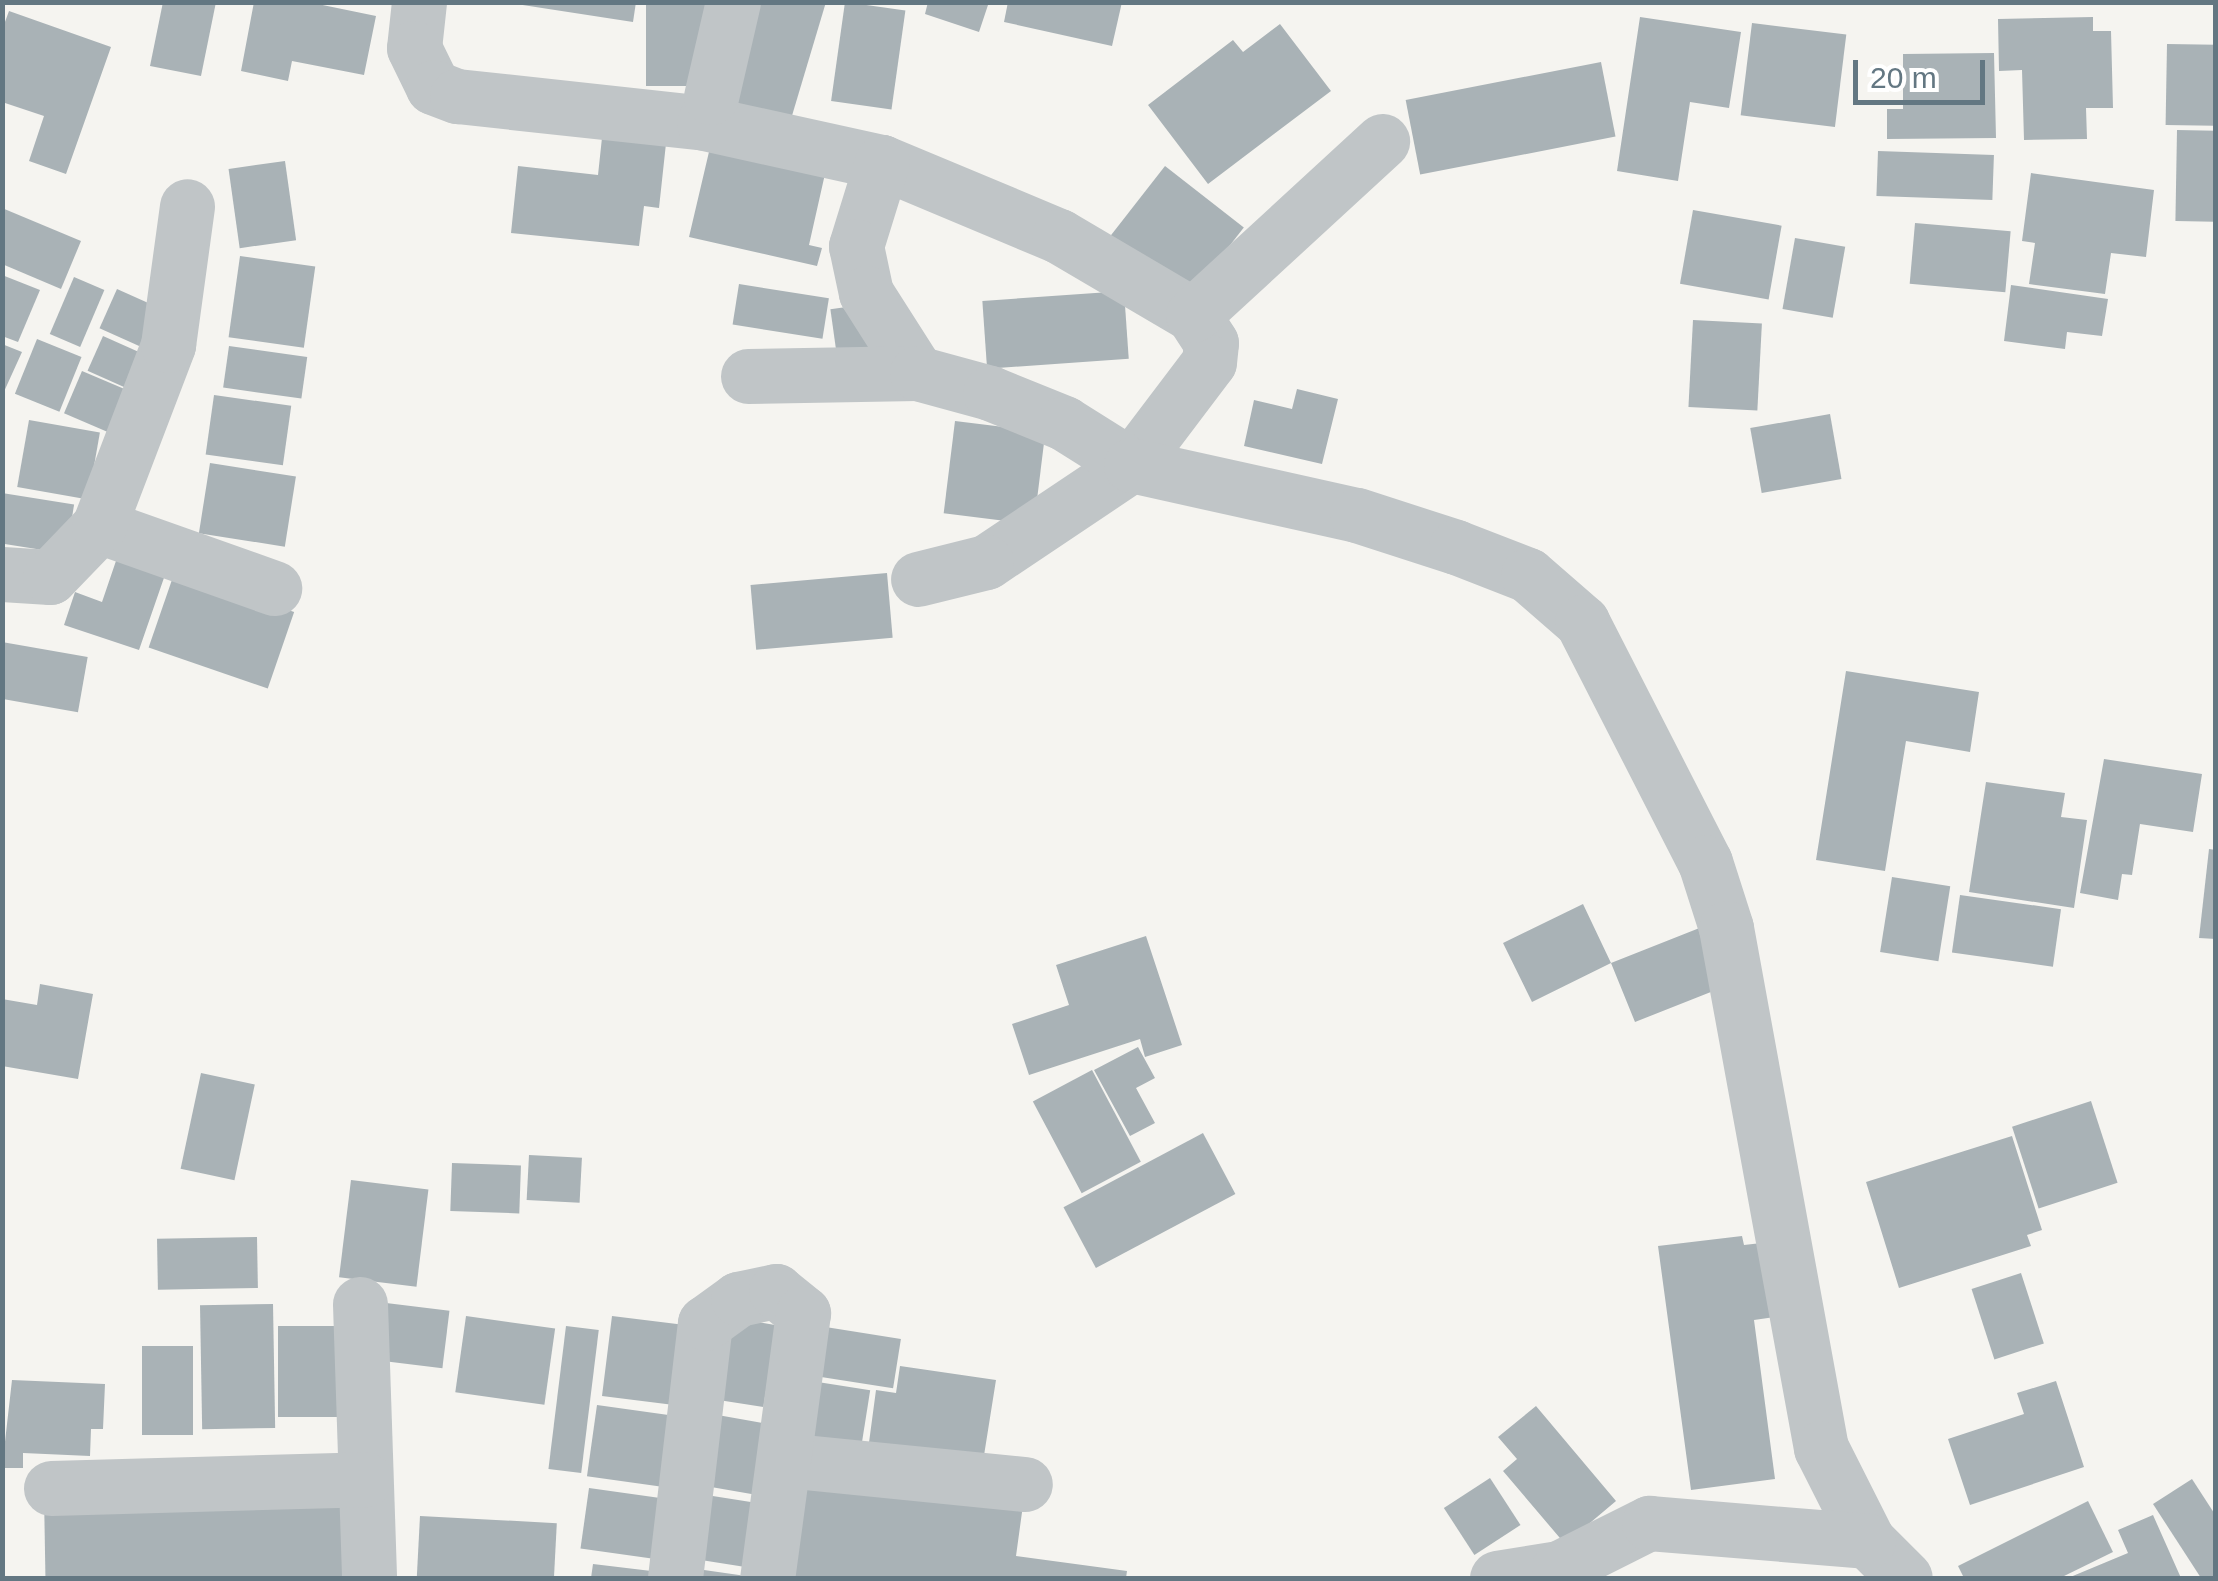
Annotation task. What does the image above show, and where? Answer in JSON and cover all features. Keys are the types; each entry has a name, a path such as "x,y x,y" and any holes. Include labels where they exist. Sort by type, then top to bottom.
{"street":[{"path":"419,2 414,48 433,87 457,96 704,123 882,162 1059,236 1193,315 1211,342 1209,362 1131,465 986,562 918,579"},
{"path":"711,98 734,2"},
{"path":"1193,315 1382,141"},
{"path":"882,162 856,246 866,293 918,373"},
{"path":"2,574 50,577 99,526 168,346 188,206"},
{"path":"748,376 918,373 1064,423 1131,465 1357,515 1456,546 1528,575 1582,622 1667,782 1726,928 1820,1448 1887,1560"},
{"path":"99,526 274,588"},
{"path":"675,1578 705,1323 738,1299 776,1291 803,1314 767,1578"},
{"path":"360,1304 369,1578"},
{"path":"784,1460 1025,1484"},
{"path":"52,1488 365,1479"},
{"path":"1497,1578 1559,1568 1649,1523 1887,1560"}],"building":[{"path":"163,2 216,2 201,76 150,66"},
{"path":"254,2 308,2 376,16 364,75 292,61 288,81 241,71"},
{"path":"503,2 636,2 633,22"},
{"path":"646,2 709,2 709,86 646,86"},
{"path":"755,2 826,2 791,119 726,100"},
{"path":"845,2 905,10 891,110 831,101"},
{"path":"928,2 989,2 979,32 925,14"},
{"path":"1008,2 1122,2 1112,46 1004,22"},
{"path":"9,11 111,47 66,174 29,161 44,116 2,102 2,30"},
{"path":"1640,17 1741,32 1729,108 1690,102 1678,181 1617,171"},
{"path":"2093,17 2093,31 2111,31 2113,108 2086,108 2087,139 2024,140 2022,70 1999,71 1998,19"},
{"path":"1752,23 1846,35 1835,127 1741,115"},
{"path":"1280,24 1331,91 1208,184 1148,105 1233,40 1243,52"},
{"path":"2167,44 2216,45 2215,126 2166,125"},
{"path":"1994,53 1996,138 1887,139 1887,109 1903,109 1903,54"},
{"path":"1601,62 1616,137 1420,175 1406,100"},
{"path":"604,119 668,125 659,208 644,206 639,246 511,233 518,166 598,175"},
{"path":"2177,130 2216,131 2214,222 2175,221"},
{"path":"712,139 827,165 809,245 822,248 817,266 689,237"},
{"path":"1878,151 1994,155 1992,200 1876,196"},
{"path":"285,161 296,240 240,248 229,169"},
{"path":"1165,166 1244,228 1188,298 1110,237"},
{"path":"2031,173 2154,190 2146,257 2111,253 2105,294 2029,284 2035,243 2022,241"},
{"path":"2,208 81,241 61,289 2,264"},
{"path":"1693,210 1782,226 1769,299 1680,284"},
{"path":"1915,223 2011,231 2005,292 1910,284"},
{"path":"1795,238 1845,247 1833,318 1782,309"},
{"path":"240,256 315,267 304,348 229,337"},
{"path":"2,275 40,290 18,342 2,336"},
{"path":"74,277 104,290 80,347 50,334"},
{"path":"739,284 829,298 822,339 733,324"},
{"path":"2011,285 2108,299 2102,336 2067,332 2065,349 2004,341"},
{"path":"117,289 157,307 140,346 100,328"},
{"path":"1124,291 1129,359 987,369 982,301"},
{"path":"868,304 874,349 837,354 830,309"},
{"path":"1693,320 1762,324 1757,410 1688,407"},
{"path":"103,336 160,361 144,396 88,371"},
{"path":"37,339 82,357 59,412 15,394"},
{"path":"2,344 22,352 2,396"},
{"path":"229,346 307,357 301,399 223,388"},
{"path":"82,371 128,391 110,433 64,413"},
{"path":"1297,389 1338,399 1322,464 1244,446 1254,400 1292,409"},
{"path":"214,395 291,406 283,465 206,454"},
{"path":"1830,414 1841,479 1762,493 1750,428"},
{"path":"29,420 100,433 88,499 17,487"},
{"path":"955,421 1045,432 1034,524 944,513"},
{"path":"210,463 296,477 285,547 199,533"},
{"path":"2,493 74,504 66,554 2,544"},
{"path":"118,555 166,572 139,650 64,625 75,592 102,602"},
{"path":"175,571 294,612 268,689 149,648"},
{"path":"887,573 893,638 756,650 751,585"},
{"path":"2,642 88,657 78,712 2,699"},
{"path":"1846,671 1979,692 1970,752 1906,741 1885,871 1816,860"},
{"path":"2104,759 2202,774 2193,832 2140,824 2132,875 2122,874 2118,900 2080,893"},
{"path":"1986,782 2065,793 2061,817 2087,820 2074,908 1969,892"},
{"path":"2209,849 2216,850 2216,939 2199,938"},
{"path":"1892,877 1950,886 1938,961 1880,952"},
{"path":"1960,895 2061,909 2053,967 1952,952"},
{"path":"1583,904 1611,963 1532,1002 1503,943"},
{"path":"1702,927 1726,986 1635,1022 1611,963"},
{"path":"1146,936 1182,1045 1145,1057 1140,1039 1029,1075 1012,1024 1069,1005 1056,965"},
{"path":"40,984 93,994 78,1079 2,1066 2,999 37,1005"},
{"path":"1138,1047 1155,1078 1136,1088 1155,1123 1130,1136 1094,1070"},
{"path":"1092,1070 1141,1162 1082,1193 1033,1101"},
{"path":"201,1073 255,1084 234,1180 181,1169"},
{"path":"2091,1101 2118,1183 2039,1208 2012,1127"},
{"path":"1203,1133 1235,1194 1096,1268 1063,1207"},
{"path":"2012,1136 2042,1230 2027,1235 2031,1246 1899,1288 1866,1182"},
{"path":"529,1155 582,1158 580,1203 527,1200"},
{"path":"452,1163 521,1165 519,1213 450,1211"},
{"path":"351,1180 428,1190 416,1287 339,1277"},
{"path":"1742,1236 1744,1245 1779,1241 1789,1315 1754,1320 1775,1479 1691,1490 1658,1246"},
{"path":"257,1237 258,1288 158,1290 157,1239"},
{"path":"2021,1273 2044,1343 1994,1359 1972,1289"},
{"path":"378,1302 449,1311 442,1368 371,1360"},
{"path":"273,1304 275,1428 202,1429 200,1305"},
{"path":"466,1316 555,1329 544,1405 455,1392"},
{"path":"612,1316 685,1325 690,1407 602,1396"},
{"path":"725,1317 776,1325 763,1407 712,1399"},
{"path":"813,1325 901,1339 893,1388 805,1374"},
{"path":"278,1326 342,1326 342,1417 278,1417"},
{"path":"566,1326 599,1330 581,1473 548,1469"},
{"path":"142,1346 193,1346 193,1435 142,1435"},
{"path":"900,1366 996,1380 982,1468 868,1450 876,1390 896,1393"},
{"path":"12,1380 105,1384 103,1429 91,1429 90,1456 23,1453 23,1468 2,1468"},
{"path":"805,1380 870,1390 859,1462 794,1452"},
{"path":"2056,1381 2084,1467 1970,1505 1948,1439 2024,1414 2017,1393"},
{"path":"597,1405 688,1418 678,1489 587,1476"},
{"path":"1536,1406 1616,1501 1565,1544 1503,1471 1517,1459 1498,1437"},
{"path":"712,1414 771,1424 759,1495 699,1485"},
{"path":"787,1472 1023,1505 1016,1556 1127,1571 1126,1578 773,1578"},
{"path":"1490,1478 1520,1525 1474,1555 1444,1508"},
{"path":"2192,1479 2216,1516 2216,1578 2201,1578 2153,1504"},
{"path":"589,1488 676,1500 668,1561 581,1548"},
{"path":"347,1492 349,1578 45,1578 44,1497"},
{"path":"700,1494 760,1504 750,1568 690,1558"},
{"path":"2088,1501 2113,1552 2060,1578 1964,1578 1958,1566"},
{"path":"2153,1515 2181,1578 2068,1578 2128,1553 2118,1530"},
{"path":"420,1516 557,1523 554,1578 417,1578"},
{"path":"593,1564 668,1573 667,1578 591,1578"},
{"path":"690,1568 746,1576 689,1578"}]}
